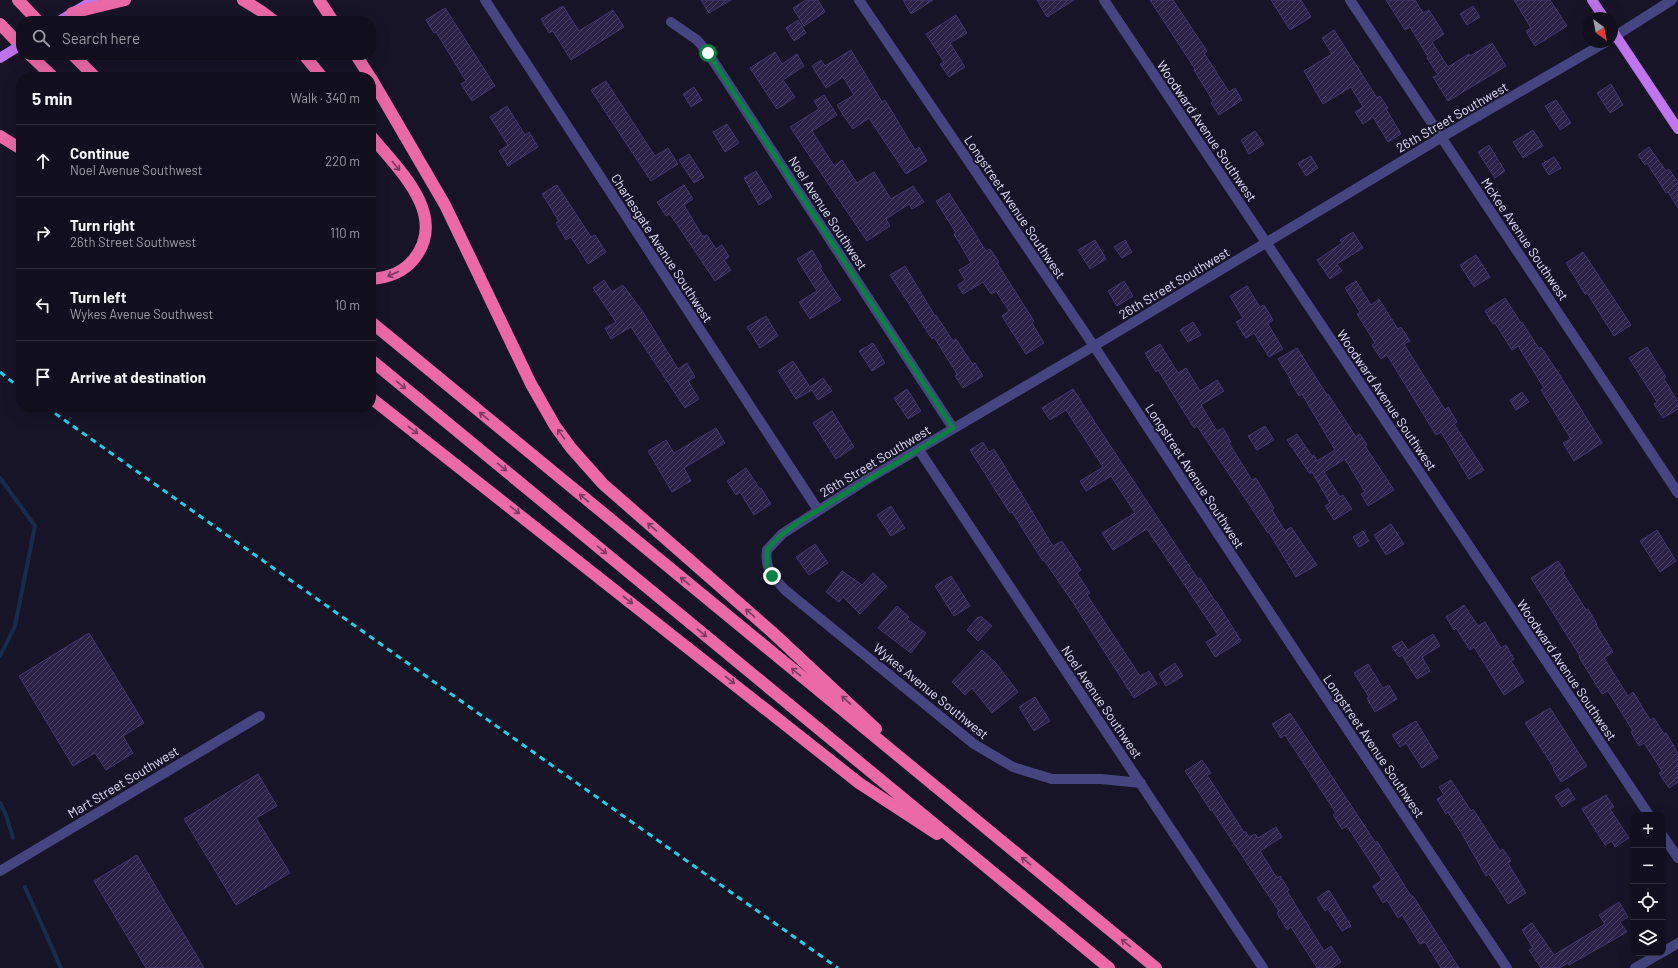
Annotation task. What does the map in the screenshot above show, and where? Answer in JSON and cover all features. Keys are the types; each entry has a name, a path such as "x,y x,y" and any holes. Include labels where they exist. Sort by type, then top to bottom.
{"highway":[{"path":"18,0 33,16"},
{"path":"69,16 125,0"},
{"path":"243,0 268,16"},
{"path":"319,0 330,16"},
{"path":"0,24 16,40"},
{"path":"35,60 48,72"},
{"path":"78,60 90,72"},
{"path":"308,60 318,72"},
{"path":"359,60 367,72"},
{"path":"376,87 445,205 530,384 555,426 575,453 603,484 772,632 967,812"},
{"path":"0,136 16,146"},
{"path":"376,142 414,188 423,209 426,229 421,247 411,262 396,273 376,278"},
{"path":"376,326 1156,968"},
{"path":"376,364 1109,968"},
{"path":"376,402 859,783 985,866"}],"main road":[{"path":"68,16 94,0"},
{"path":"1592,0 1600,12"},
{"path":"1618,41 1678,128"},
{"path":"0,58 16,48"}],"street":[{"name":"Charlesgate Avenue Southwest","path":"485,0 818,510"},
{"name":"Longstreet Avenue Southwest","path":"859,0 1094,346 1302,663 1507,968"},
{"name":"Woodward Avenue Southwest","path":"1104,0 1647,812"},
{"name":"McKee Avenue Southwest","path":"1350,0 1678,493"},
{"path":"1618,31 1672,0"},
{"name":"Noel Avenue Southwest","path":"671,22 697,40 708,53 953,428"},
{"name":"26th Street Southwest","path":"766,557 767,550 782,534 866,480 1267,243 1442,137 1596,48"},
{"name":"Noel Avenue Southwest","path":"919,450 1263,968"},
{"name":"Wykes Avenue Southwest","path":"766,557 767,568 784,590 974,744 1013,767 1052,779 1101,779 1141,783"},
{"name":"Mart Street Southwest","path":"0,871 260,716"},
{"path":"1666,840 1678,858"},
{"path":"1666,950 1678,943"},
{"path":"1636,968 1656,956"}],"building":[{"path":"701,0 731,0 709,13"},
{"path":"806,0 818,0 825,12 804,26 793,8"},
{"path":"903,0 933,0 911,14"},
{"path":"1037,0 1074,0 1047,17"},
{"path":"1150,0 1173,0 1207,51 1204,53 1229,92 1235,88 1242,100 1219,115 1211,103 1213,101 1194,70 1195,69"},
{"path":"1271,0 1301,0 1311,17 1290,30"},
{"path":"1386,0 1415,0 1423,13 1429,10 1444,34 1432,42 1448,67 1469,54 1470,56 1492,43 1506,66 1448,101 1433,77 1438,75 1410,27 1405,30"},
{"path":"1514,0 1550,0 1567,26 1535,46 1526,31 1531,28"},
{"path":"563,6 579,31 613,10 624,27 571,60 553,31 549,33 541,19"},
{"path":"1473,6 1480,17 1467,25 1460,14"},
{"path":"445,8 495,86 472,101 461,84 466,81 436,32 434,33 426,20"},
{"path":"956,15 967,33 950,43 965,67 949,77 940,64 944,62 926,34"},
{"path":"798,20 806,33 794,41 786,28"},
{"path":"1334,30 1377,98 1380,96 1388,108 1386,109 1401,134 1388,142 1373,117 1363,124 1355,112 1363,107 1351,87 1323,104 1304,71 1332,54 1322,38"},
{"path":"851,50 882,102 885,100 915,150 919,147 927,161 906,174 869,118 853,129 845,118 837,105 854,95 843,77 826,88 812,66 821,60 825,66"},
{"path":"775,52 782,64 797,54 804,66 783,80 795,97 777,109 750,68"},
{"path":"606,81 655,156 668,148 678,164 651,181 591,90"},
{"path":"1611,84 1623,105 1610,113 1597,93"},
{"path":"694,87 702,100 691,107 683,94"},
{"path":"824,95 837,115 812,131 834,166 842,160 857,183 874,172 891,199 913,186 924,202 912,209 909,204 886,219 890,226 867,241 790,127 819,109 814,101"},
{"path":"1556,100 1571,123 1560,130 1545,106"},
{"path":"507,106 525,135 529,132 538,147 508,166 499,151 508,145 490,117"},
{"path":"727,124 739,143 725,152 713,132"},
{"path":"1533,130 1543,146 1523,158 1513,142"},
{"path":"1255,131 1264,144 1249,154 1241,140"},
{"path":"1489,145 1505,171 1495,178 1478,152"},
{"path":"1649,147 1666,171 1669,169 1678,182 1678,208 1668,192 1666,193 1647,163 1645,165 1638,155"},
{"path":"689,154 704,177 694,183 679,160"},
{"path":"1311,156 1318,168 1306,176 1298,163"},
{"path":"1554,157 1561,168 1549,175 1542,164"},
{"path":"756,171 772,197 759,205 744,178"},
{"path":"557,185 591,237 595,235 606,252 588,264 571,237 566,240 556,223 559,221 542,194"},
{"path":"684,185 693,199 684,205 703,237 707,235 716,249 722,245 729,257 724,260 731,270 715,281 670,214 666,216 657,202"},
{"path":"949,193 986,251 990,249 999,262 997,263 1034,321 1032,323 1044,343 1026,354 1002,316 1009,311 996,291 991,294 983,282 963,294 958,285 965,280 959,270 971,263 954,234 956,233 936,201"},
{"path":"1353,232 1363,248 1337,264 1342,271 1330,279 1317,260 1342,243 1340,240"},
{"path":"1095,240 1106,259 1090,269 1078,250"},
{"path":"1125,240 1132,252 1122,258 1114,247"},
{"path":"812,250 822,267 820,268 841,300 810,319 799,302 817,291 797,259"},
{"path":"1583,252 1631,325 1614,336 1566,263"},
{"path":"1476,255 1490,277 1474,287 1460,265"},
{"path":"905,266 935,316 936,315 953,341 956,339 973,365 975,363 983,376 963,388 955,376 957,374 934,337 932,339 890,275"},
{"path":"604,280 612,292 623,285 643,312 678,369 687,363 695,377 688,381 699,399 685,408 631,327 611,339 605,328 616,322 593,288"},
{"path":"1124,281 1133,296 1117,306 1108,291"},
{"path":"1356,281 1371,305 1379,299 1398,329 1401,327 1410,341 1404,344 1445,410 1448,407 1457,422 1454,424 1484,470 1469,479 1441,432 1436,435 1387,355 1381,359 1372,345 1375,343 1357,314 1360,312 1345,288"},
{"path":"1247,286 1260,307 1264,305 1273,320 1268,324 1283,349 1269,357 1254,333 1246,338 1236,322 1243,318 1230,296"},
{"path":"1505,298 1539,349 1541,347 1602,443 1574,461 1563,443 1571,439 1541,390 1544,388 1518,346 1512,350 1495,323 1493,324 1485,311"},
{"path":"766,316 778,336 760,348 747,327"},
{"path":"1193,322 1201,335 1188,342 1180,330"},
{"path":"873,343 885,363 872,371 859,351"},
{"path":"1160,344 1178,373 1186,368 1200,391 1217,380 1224,391 1201,405 1217,431 1223,428 1231,442 1229,443 1252,480 1256,478 1274,508 1272,510 1285,531 1291,527 1317,565 1296,577 1268,531 1268,533 1197,426 1194,428 1158,370 1156,372 1145,353"},
{"path":"1647,347 1666,377 1664,379 1678,402 1678,409 1663,418 1654,404 1657,402 1629,358"},
{"path":"1297,348 1356,437 1360,434 1367,445 1365,446 1394,490 1368,506 1361,494 1365,492 1345,459 1324,472 1340,497 1343,495 1352,509 1334,520 1325,506 1330,503 1312,472 1310,474 1287,440 1297,434 1317,461 1335,450 1302,394 1299,396 1278,359"},
{"path":"793,361 810,387 823,378 832,391 818,400 812,390 796,399 778,371"},
{"path":"907,389 921,411 908,419 894,398"},
{"path":"1073,389 1198,579 1200,578 1216,601 1241,641 1215,657 1206,642 1218,635 1147,529 1113,550 1102,533 1135,513 1111,476 1086,491 1080,481 1103,467 1066,410 1050,420 1042,408"},
{"path":"1522,392 1529,402 1516,410 1510,400"},
{"path":"832,411 854,447 836,459 813,423"},
{"path":"1265,426 1274,440 1257,450 1248,436"},
{"path":"716,428 725,443 684,468 691,481 672,492 648,451 666,440 674,453"},
{"path":"983,442 989,452 994,449 1053,546 1062,541 1081,570 1077,573 1090,593 1087,595 1140,676 1149,671 1157,684 1134,698 1074,604 1044,560 1043,561 1012,512 1010,513 970,450"},
{"path":"746,468 771,504 754,515 740,492 736,495 727,481"},
{"path":"891,506 905,528 891,536 877,515"},
{"path":"1391,524 1404,544 1386,555 1374,535"},
{"path":"1657,530 1676,561 1660,572 1640,541"},
{"path":"1363,531 1369,541 1359,547 1353,537"},
{"path":"815,544 828,563 809,575 796,557"},
{"path":"1558,561 1565,571 1563,573 1586,610 1588,609 1613,652 1604,658 1628,696 1633,692 1650,720 1654,718 1664,734 1666,733 1678,753 1678,782 1669,788 1659,773 1662,771 1644,743 1639,746 1631,732 1633,731 1608,691 1602,694 1531,578"},
{"path":"842,571 862,585 873,573 887,586 860,614 843,597 839,602 826,592"},
{"path":"951,576 970,606 954,616 935,586"},
{"path":"1464,605 1478,626 1485,622 1501,648 1506,645 1514,659 1511,661 1524,682 1504,695 1474,647 1470,650 1456,628 1454,630 1446,617"},
{"path":"897,606 909,617 907,619 926,633 911,653 878,628"},
{"path":"978,617 982,617 992,626 978,641 967,630"},
{"path":"89,633 144,723 123,736 133,753 106,770 95,753 73,766 19,676"},
{"path":"1433,634 1440,646 1422,657 1430,671 1417,679 1402,655 1399,657 1392,647 1402,641 1408,650"},
{"path":"982,650 996,663 1018,692 992,713 972,688 965,695 952,682"},
{"path":"1175,663 1183,676 1166,686 1159,674"},
{"path":"1368,664 1383,688 1389,685 1397,699 1375,712 1367,698 1369,697 1354,673"},
{"path":"1035,697 1050,721 1034,731 1019,707"},
{"path":"1550,708 1587,766 1561,782 1553,769 1554,768 1525,723"},
{"path":"1290,713 1377,845 1377,841 1411,896 1413,896 1459,968 1441,968 1425,942 1420,944 1402,915 1398,918 1387,900 1383,903 1373,886 1382,880 1347,826 1342,829 1333,815 1336,813 1285,735 1281,738 1272,724"},
{"path":"1416,721 1438,758 1422,768 1406,743 1400,747 1392,735"},
{"path":"1202,760 1211,773 1207,775 1244,832 1246,832 1249,837 1255,834 1258,838 1276,827 1282,837 1260,851 1277,878 1280,876 1289,890 1287,891 1324,951 1331,946 1341,962 1332,968 1317,968 1291,927 1287,930 1277,913 1279,911 1185,771"},
{"path":"258,774 277,806 256,818 290,873 236,905 184,819"},
{"path":"1451,780 1471,811 1473,809 1500,851 1503,849 1511,861 1508,863 1526,893 1508,904 1489,874 1486,876 1448,812 1446,814 1437,799 1444,795 1439,787"},
{"path":"1568,788 1575,799 1562,807 1555,796"},
{"path":"1606,795 1614,807 1610,809 1629,838 1615,847 1612,841 1605,845 1582,809"},
{"path":"137,855 204,968 146,968 94,881"},
{"path":"1329,890 1351,926 1342,931 1328,909 1325,911 1317,898"},
{"path":"1619,902 1628,917 1620,922 1627,932 1569,965 1568,963 1559,968 1541,968 1529,950 1533,948 1522,930 1532,923 1554,955 1605,924 1599,915"}],"waterway":[{"path":"0,478 35,526 15,626 0,656"},
{"path":"0,803 6,815 13,838"},
{"path":"25,887 61,968"}],"railway":[{"path":"0,372 16,385"},
{"path":"53,412 838,968"}],"route":[{"path":"708,53 953,428 919,450 866,480 782,534 767,550 767,568 772,576"}]}
